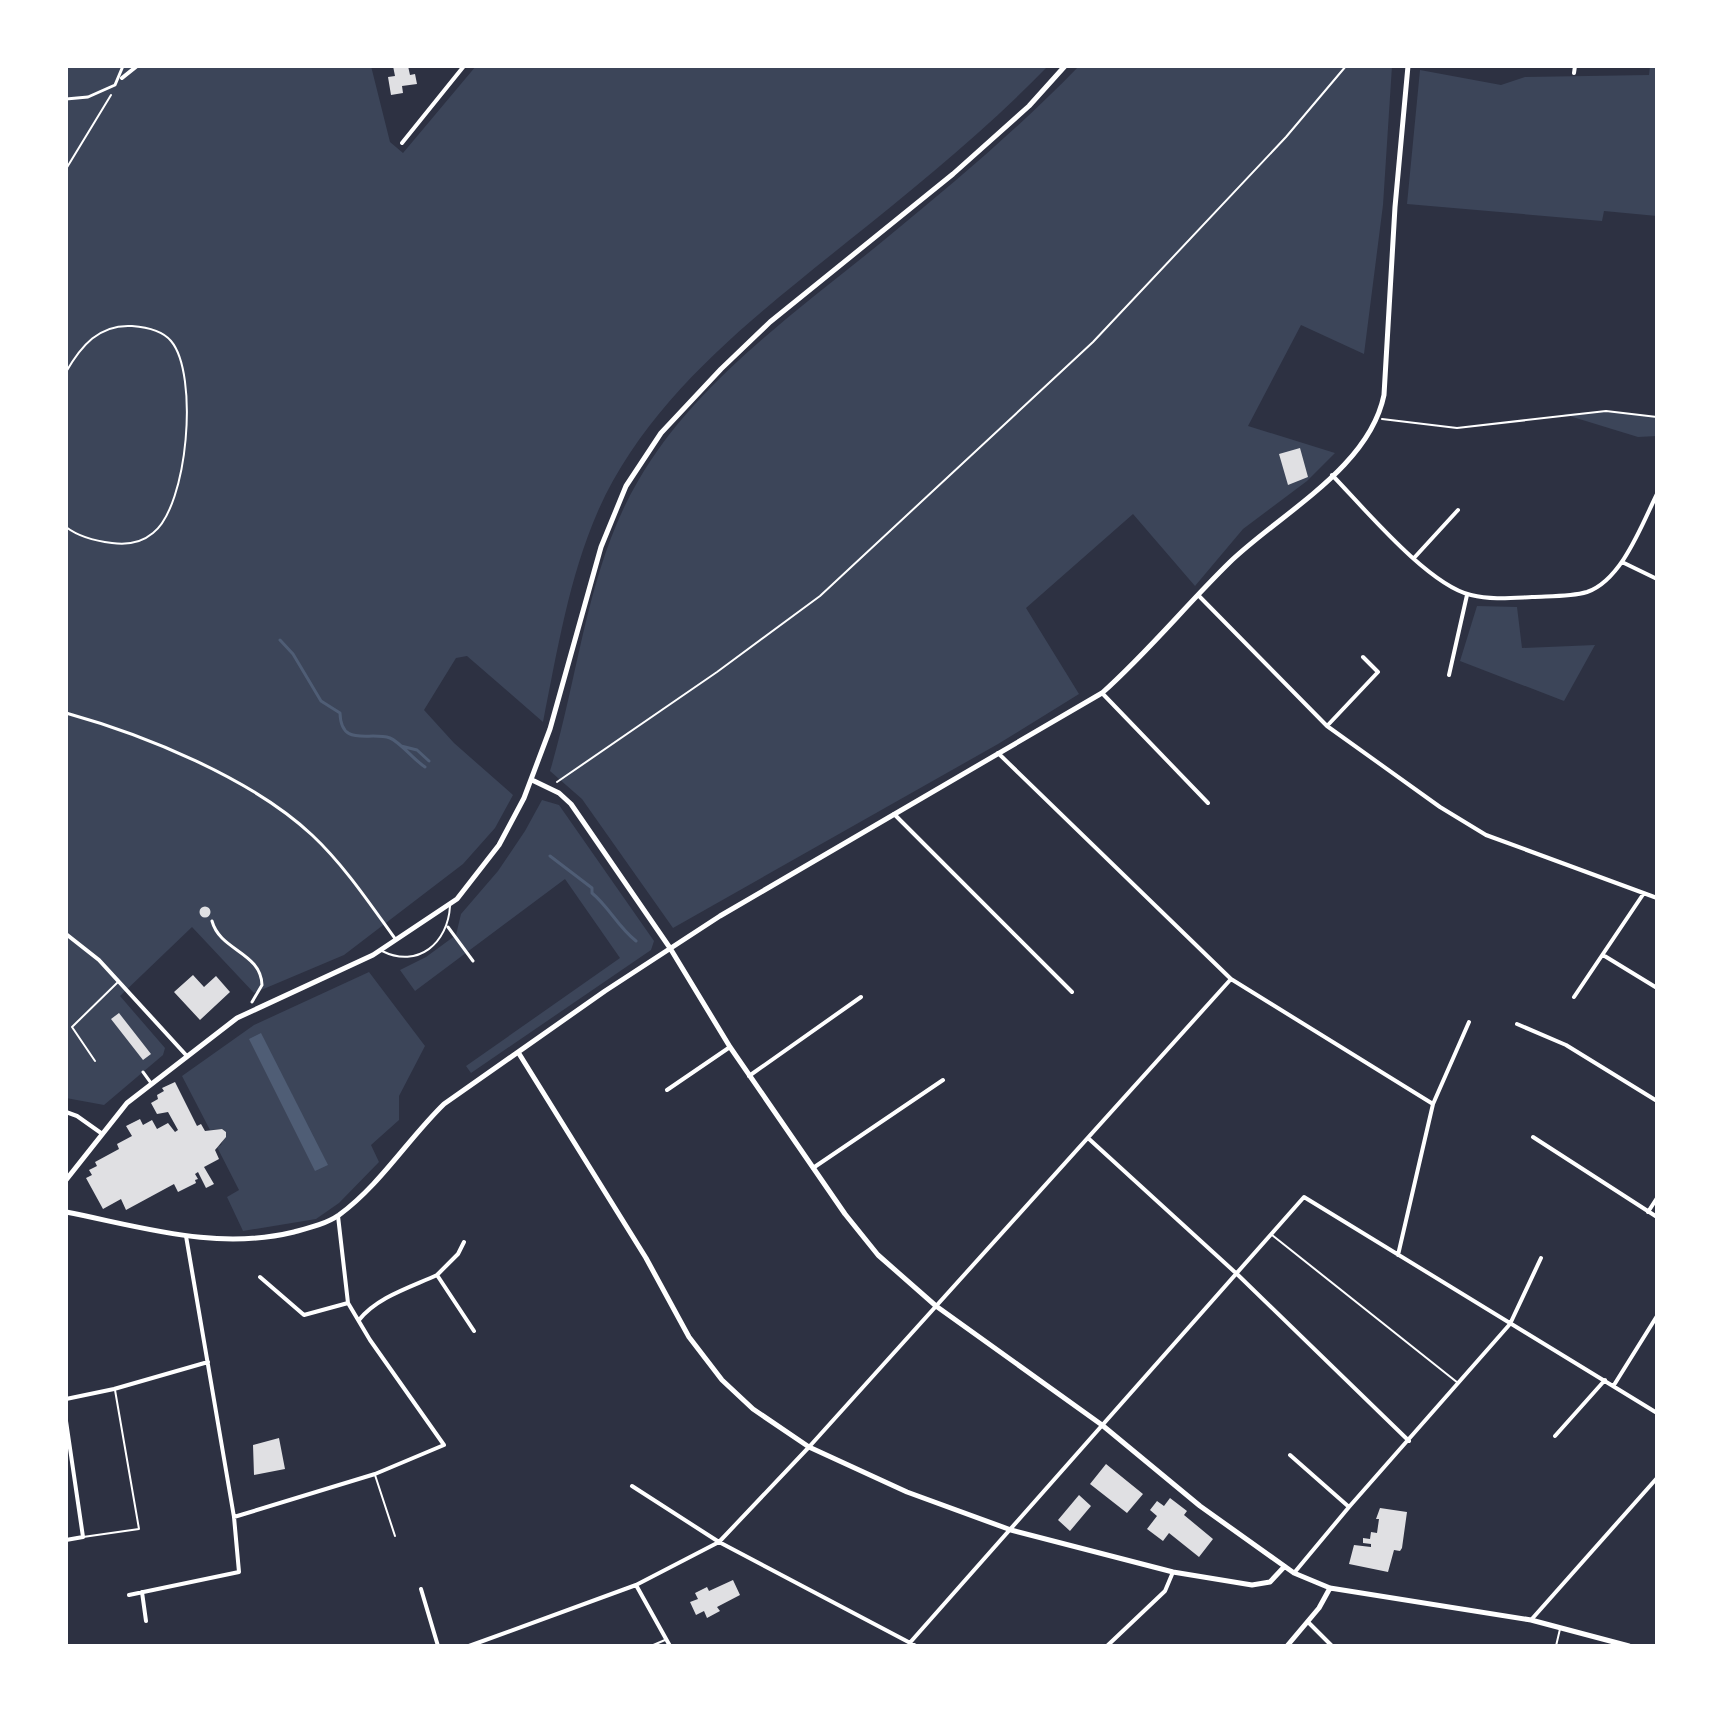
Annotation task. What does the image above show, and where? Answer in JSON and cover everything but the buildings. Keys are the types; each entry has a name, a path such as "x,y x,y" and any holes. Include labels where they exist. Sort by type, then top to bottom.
{"street":[{"path":"66,99 88,97 115,85 123,66"},
{"path":"122,78 137,66"},
{"path":"402,143 464,66"},
{"path":"66,1180 127,1103 237,1018 381,950 450,904 499,845 532,780 560,694 601,547 626,486 661,433 770,322 953,174 1029,106 1065,66"},
{"path":"66,1212 186,1236 232,1241 274,1237 314,1227 338,1216 381,1175 422,1125 444,1104 518,1052 720,916 1102,693 1254,540 1357,452 1377,418 1384,395 1395,207 1408,66"},
{"path":"1574,73 1575,66"},
{"path":"1332,475 1414,558 1440,579 1467,595 1494,599 1583,593 1603,582 1622,562 1657,494"},
{"path":"1414,558 1458,510"},
{"path":"1622,562 1657,579"},
{"path":"1449,675 1467,595"},
{"path":"1199,596 1327,726 1440,807 1486,835 1657,898"},
{"path":"1327,726 1378,672 1363,657"},
{"path":"1102,693 1208,803"},
{"path":"66,713 146,738 260,795 324,847 396,940"},
{"path":"997,753 1231,979 1433,1104"},
{"path":"532,780 550,788 571,804 670,948 749,1076 862,1237 905,1281 936,1306 1102,1425 1200,1506 1294,1573 1330,1588 1531,1620 1629,1646"},
{"path":"894,814 1072,992"},
{"path":"1574,997 1644,893"},
{"path":"212,921 226,943 254,962 260,970 262,985 252,1002"},
{"path":"448,927 473,961"},
{"path":"66,934 120,981 186,1055"},
{"path":"1603,955 1657,988"},
{"path":"469,1646 636,1585 719,1542 809,1447 1231,979"},
{"path":"749,1076 861,997"},
{"path":"1398,1255 1433,1104 1469,1022"},
{"path":"1517,1024 1566,1045 1657,1101"},
{"path":"667,1090 730,1047"},
{"path":"518,1052 646,1258 689,1337 722,1380 753,1409 809,1447 907,1492 1011,1530 1173,1572 1252,1585 1270,1582 1284,1567"},
{"path":"143,1072 151,1083"},
{"path":"813,1168 943,1080"},
{"path":"66,1112 101,1133"},
{"path":"1533,1137 1657,1217"},
{"path":"1088,1138 1238,1275 1409,1441"},
{"path":"908,1644 1304,1197 1657,1413"},
{"path":"1648,1212 1657,1198"},
{"path":"234,1517 375,1474 444,1445 348,1303 338,1216"},
{"path":"129,1595 239,1572 234,1517 186,1236"},
{"path":"359,1320 367,1310 437,1275 458,1254 464,1242"},
{"path":"1294,1573 1510,1324 1541,1258"},
{"path":"437,1275 474,1331"},
{"path":"260,1277 304,1315 348,1303"},
{"path":"1614,1385 1657,1316"},
{"path":"66,1399 114,1389 208,1362"},
{"path":"1555,1436 1605,1380"},
{"path":"66,1421 83,1537 66,1540"},
{"path":"1290,1455 1349,1507"},
{"path":"1531,1620 1657,1478"},
{"path":"632,1486 719,1542 916,1646"},
{"path":"1107,1646 1165,1591 1173,1572"},
{"path":"636,1585 670,1646"},
{"path":"1287,1646 1308,1622 1330,1588"},
{"path":"421,1589 438,1646"},
{"path":"142,1592 146,1621"},
{"path":"1308,1622 1332,1646"}],"lane":[{"path":"381,950 405,959 433,945 448,927 450,904"},
{"path":"95,1061 72,1027 120,981"},
{"path":"1272,1235 1459,1384"},
{"path":"83,1537 139,1529 114,1389"},
{"path":"375,1474 395,1536"},
{"path":"1556,1646 1560,1628"},
{"path":"651,1646 666,1639"}],"path":[{"path":"550,788 820,596 1093,342 1286,137 1346,66"},
{"path":"66,169 111,97 115,85"},
{"path":"66,372 89,339 107,329 120,325 142,326 161,333 171,341 182,360 186,432 185,458 177,489 165,519 154,532 141,540 121,544 83,537 66,527"},
{"path":"1377,418 1457,428 1606,411 1657,417"}],"shaded area":[{"path":"66,66 371,66 390,142 403,153 476,66 1048,66 950,157 740,330 674,396 645,432 619,470 588,536 565,615 543,722 467,656 456,658 424,710 454,743 513,795 495,828 463,864 344,955 254,993 192,927 120,996 165,1048 163,1055 104,1105 66,1098"},
{"path":"1079,66 1392,66 1383,205 1364,354 1301,325 1248,426 1335,453 1307,481 1243,529 1195,586 1133,514 1026,608 1079,694 998,744 673,928 582,799 550,771 595,586 621,515 662,444 720,378 963,175"},
{"path":"1650,66 1657,66 1657,216 1604,211 1602,221 1407,204 1420,70 1501,85 1525,77 1649,75"},
{"path":"1606,411 1657,417 1657,436 1638,437 1563,414"},
{"path":"1477,606 1517,607 1522,648 1595,645 1564,701 1460,661"},
{"path":"542,800 559,805 654,941 651,950 471,1073 466,1066 620,958 565,879 415,991 400,970 426,957 456,935 461,914 498,871"},
{"path":"369,972 425,1046 399,1096 399,1120 371,1145 379,1162 339,1203 316,1219 243,1231 227,1197 239,1190 217,1147 221,1145 226,1132 222,1129 210,1130 182,1076 254,1025"},
{"path":"261,1033 328,1165 315,1171 249,1039"}],"waterway":[{"path":"280,640 293,654 321,701 340,713 345,731 358,736 390,738 425,767"},
{"path":"401,746 417,750 429,761"},
{"path":"550,856 592,888 592,893 636,941"}]}
